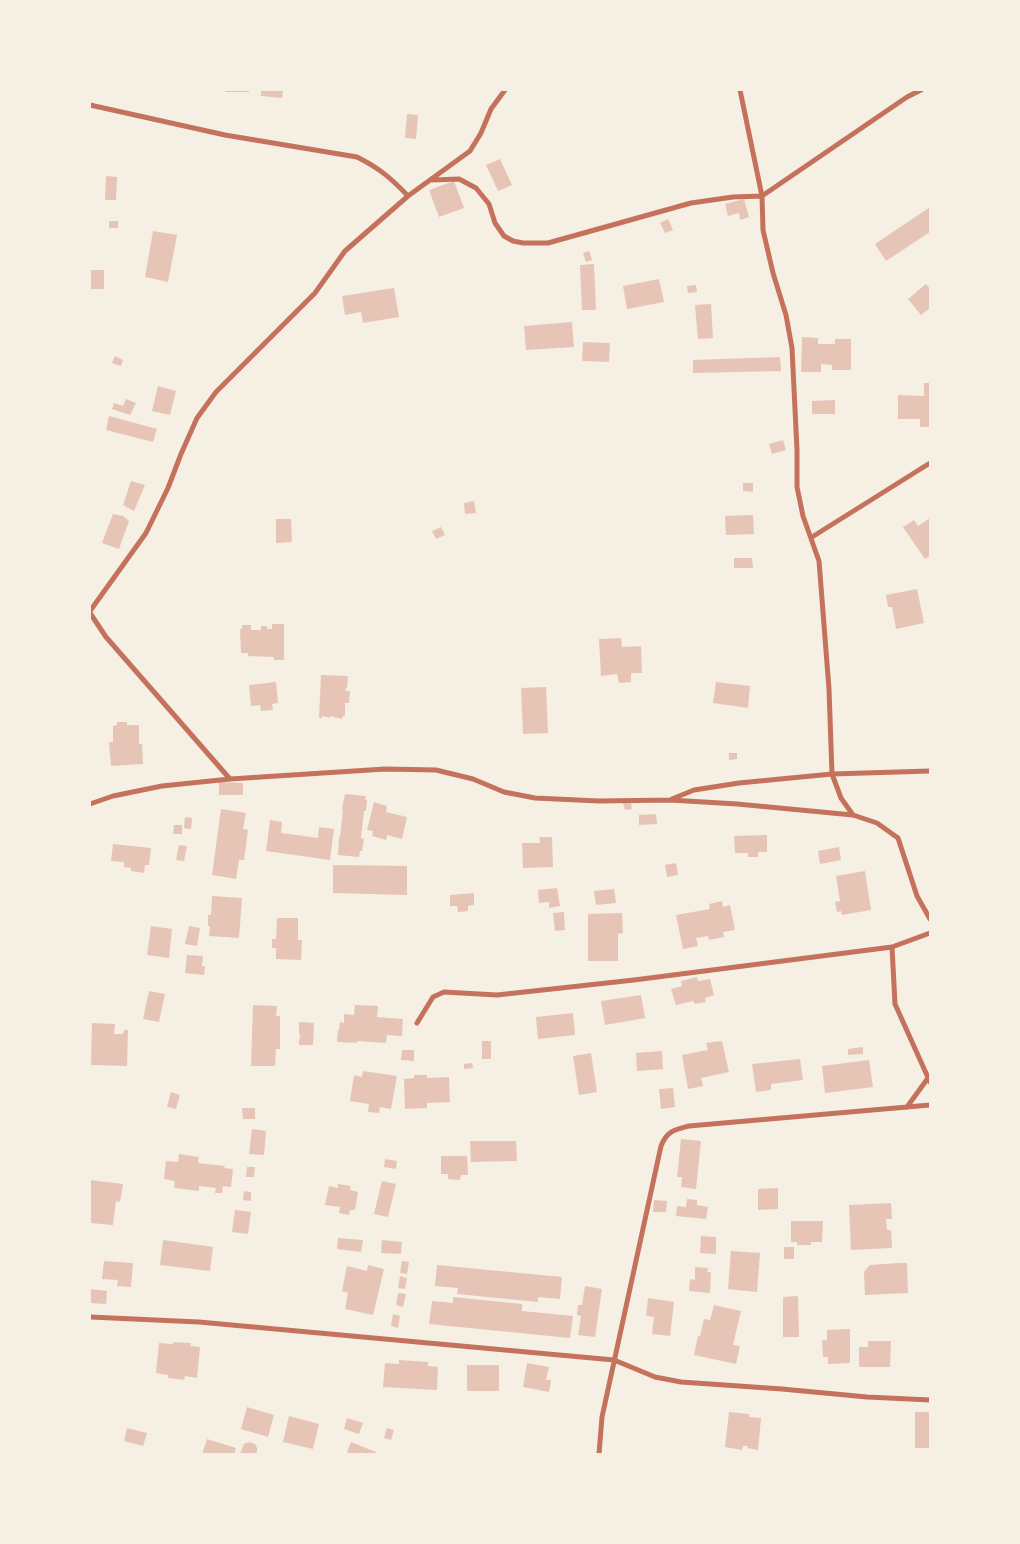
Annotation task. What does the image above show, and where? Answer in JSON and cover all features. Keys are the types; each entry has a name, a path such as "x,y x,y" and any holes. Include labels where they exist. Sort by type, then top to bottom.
{"street":[{"path":"230,779 106,637 90,612 146,533 168,488 197,418 216,392 316,293 345,251 408,196 470,151 492,109 505,90"},
{"path":"740,90 762,196 763,230 773,273 786,315 792,348 797,487 803,516 819,560 829,690 832,774 840,798 853,815"},
{"path":"429,180 459,179 476,188 489,204 495,223 504,236 523,243 548,243 691,203 733,197 762,196 907,97 921,90"},
{"path":"90,105 225,135 357,157 375,166 392,179 408,196"},
{"path":"812,537 930,463"},
{"path":"90,804 114,796 162,786 230,779 386,768 436,770 473,779 504,792 535,798 599,801 670,800 853,815 877,823 898,838 917,896 930,919"},
{"path":"670,800 694,790 730,784 832,774 930,771"},
{"path":"418,1024 433,997 444,992 497,995 634,980 892,947 930,932"},
{"path":"892,947 895,1004 929,1080 907,1107"},
{"path":"598,1454 602,1417 614,1360 661,1146 665,1136 675,1130 689,1126 930,1105"},
{"path":"90,1316 199,1322 614,1360 655,1377 681,1382 867,1397 930,1400"}],"building":[{"path":"225,90 249,90 249,92 225,92"},
{"path":"261,90 283,90 282,98 261,96"},
{"path":"407,114 418,115 416,139 405,138"},
{"path":"500,159 512,185 498,191 486,165"},
{"path":"106,176 117,177 116,200 105,200"},
{"path":"454,181 464,208 439,217 429,190"},
{"path":"744,199 749,217 740,220 739,213 728,216 725,204"},
{"path":"930,207 930,232 886,261 875,244"},
{"path":"668,219 673,230 665,233 660,223"},
{"path":"109,221 118,221 118,228 109,228"},
{"path":"153,231 177,235 168,282 145,277"},
{"path":"589,251 592,260 586,262 583,253"},
{"path":"594,264 596,310 582,310 580,265"},
{"path":"90,270 104,270 104,289 90,289"},
{"path":"659,279 664,302 627,309 623,286"},
{"path":"926,284 930,289 930,308 921,315 908,299"},
{"path":"696,285 697,292 688,293 687,286"},
{"path":"394,288 399,317 363,323 361,312 345,315 342,296"},
{"path":"711,304 713,338 698,339 695,305"},
{"path":"572,322 574,347 526,350 524,326"},
{"path":"802,337 818,338 818,344 835,344 835,339 851,339 851,370 832,370 832,365 821,364 821,372 801,372"},
{"path":"583,342 610,343 609,362 582,361"},
{"path":"115,356 123,360 121,366 112,363"},
{"path":"780,357 781,371 693,373 693,360"},
{"path":"924,383 930,383 930,427 920,427 920,419 898,419 898,395 924,396"},
{"path":"158,386 176,391 170,415 152,411"},
{"path":"126,399 136,403 130,415 112,409 114,403 123,406"},
{"path":"835,400 835,414 812,414 812,401"},
{"path":"109,416 157,429 153,442 106,430"},
{"path":"783,440 786,450 772,454 769,444"},
{"path":"131,481 145,485 134,511 123,505"},
{"path":"743,483 753,483 753,492 743,491"},
{"path":"474,501 476,513 465,514 464,503"},
{"path":"113,514 123,516 129,521 119,549 102,543"},
{"path":"753,515 754,534 726,535 725,516"},
{"path":"930,518 930,556 925,559 903,527 914,520 918,526"},
{"path":"276,519 291,519 292,542 276,543"},
{"path":"441,527 445,535 436,539 432,531"},
{"path":"734,558 752,558 753,568 734,568"},
{"path":"917,589 924,623 896,629 892,607 888,607 886,595"},
{"path":"272,624 284,624 284,660 274,660 274,657 248,656 248,653 241,653 240,629 242,629 242,625 251,625 251,630 261,630 261,626 267,626 267,629 272,629"},
{"path":"621,638 622,647 641,646 642,673 631,673 631,682 619,683 617,674 601,676 599,639"},
{"path":"321,675 348,676 345,691 350,691 349,703 345,703 345,716 342,719 330,716 330,718 322,716 322,718 319,718"},
{"path":"276,682 278,703 272,704 273,710 261,711 260,705 251,706 249,685"},
{"path":"716,682 750,686 748,708 713,703"},
{"path":"546,687 548,733 523,734 521,688"},
{"path":"117,722 127,722 127,725 139,725 139,744 142,744 143,764 111,766 109,742 113,742 113,726 117,725"},
{"path":"729,753 737,753 737,759 729,760"},
{"path":"219,782 243,783 243,795 219,795"},
{"path":"345,794 366,796 365,800 367,800 361,838 364,839 359,857 338,855"},
{"path":"374,802 387,806 386,812 407,817 402,839 387,835 386,840 372,836 373,831 367,830"},
{"path":"631,802 632,809 625,810 623,803"},
{"path":"221,809 246,813 243,829 248,830 244,860 239,860 236,879 212,875"},
{"path":"656,814 657,824 639,825 639,815"},
{"path":"185,817 192,818 191,829 184,828"},
{"path":"270,820 282,822 281,833 318,838 319,827 334,829 330,860 266,851"},
{"path":"174,825 182,825 182,834 173,834"},
{"path":"767,835 767,852 758,852 758,857 748,857 748,853 735,853 734,836"},
{"path":"539,837 552,837 553,867 523,868 522,843 540,843"},
{"path":"113,844 151,848 149,865 145,865 144,873 131,871 131,868 124,867 124,862 111,861"},
{"path":"179,845 187,846 184,861 176,860"},
{"path":"839,847 841,860 820,864 818,851"},
{"path":"676,863 678,875 667,877 665,865"},
{"path":"333,865 407,866 407,895 333,893"},
{"path":"865,871 871,910 842,915 841,911 837,912 835,902 840,901 836,876"},
{"path":"557,888 560,906 549,908 549,902 539,903 538,890"},
{"path":"614,889 616,903 596,905 594,891"},
{"path":"474,893 474,905 468,906 468,911 458,912 457,906 450,906 450,895"},
{"path":"212,896 242,898 239,938 209,936 208,915 211,915"},
{"path":"722,901 723,907 730,905 735,930 723,932 724,937 709,940 708,936 696,938 698,946 683,949 676,915 710,909 709,904"},
{"path":"564,912 565,930 555,931 553,913"},
{"path":"622,913 623,933 618,934 618,961 588,961 588,914"},
{"path":"277,918 298,918 298,940 302,940 301,960 276,959 276,948 272,948 272,939 276,939"},
{"path":"151,926 172,929 169,958 147,955"},
{"path":"189,926 200,928 197,946 185,944"},
{"path":"187,955 203,956 202,966 205,966 204,975 185,973"},
{"path":"697,977 698,981 710,979 714,995 705,998 706,1002 695,1004 693,1001 676,1005 671,989 682,986 681,981"},
{"path":"149,991 165,994 159,1022 143,1019"},
{"path":"641,995 645,1018 605,1025 601,1001"},
{"path":"253,1005 277,1006 276,1016 280,1016 280,1049 276,1049 275,1066 251,1066"},
{"path":"355,1005 378,1006 377,1017 403,1019 402,1036 387,1035 386,1043 337,1042 340,1022 344,1023 344,1014 354,1015"},
{"path":"573,1013 575,1035 538,1039 536,1017"},
{"path":"299,1022 314,1023 313,1045 299,1045"},
{"path":"92,1023 115,1024 114,1034 123,1034 124,1030 128,1030 127,1066 91,1065"},
{"path":"482,1041 491,1041 491,1059 482,1059"},
{"path":"722,1041 729,1072 701,1078 703,1086 688,1089 682,1055 708,1050 706,1043"},
{"path":"863,1047 863,1054 848,1055 848,1049"},
{"path":"402,1050 414,1050 414,1061 401,1060"},
{"path":"662,1051 663,1069 637,1071 636,1053"},
{"path":"591,1053 597,1092 579,1095 573,1056"},
{"path":"800,1059 803,1080 771,1084 771,1090 756,1092 752,1064"},
{"path":"869,1060 873,1087 825,1093 822,1066"},
{"path":"472,1063 473,1068 464,1069 464,1064"},
{"path":"363,1071 397,1076 391,1109 380,1107 379,1113 368,1112 369,1104 350,1101 354,1075 362,1077"},
{"path":"414,1075 427,1075 427,1078 449,1077 450,1102 427,1103 427,1108 405,1109 404,1079 414,1078"},
{"path":"673,1088 675,1107 661,1109 659,1089"},
{"path":"171,1092 180,1095 176,1109 167,1107"},
{"path":"242,1108 255,1108 255,1119 243,1119"},
{"path":"252,1129 266,1131 264,1155 249,1154"},
{"path":"681,1139 701,1141 696,1189 681,1187 682,1177 677,1177"},
{"path":"470,1141 516,1141 517,1161 471,1162"},
{"path":"179,1154 199,1157 198,1163 225,1166 224,1168 233,1169 231,1187 223,1186 222,1193 215,1193 216,1188 199,1186 199,1191 174,1188 175,1181 164,1179 166,1161 178,1162"},
{"path":"441,1156 467,1156 468,1175 461,1175 460,1180 448,1179 448,1174 441,1174"},
{"path":"385,1159 397,1161 396,1169 384,1167"},
{"path":"247,1167 255,1167 254,1177 246,1177"},
{"path":"90,1180 123,1184 120,1202 116,1201 113,1225 90,1223"},
{"path":"382,1181 396,1184 388,1217 374,1214"},
{"path":"338,1184 351,1186 350,1190 358,1192 355,1210 350,1210 349,1215 339,1213 340,1207 325,1205 329,1186 338,1188"},
{"path":"778,1188 778,1209 758,1210 758,1189"},
{"path":"244,1191 251,1192 251,1201 243,1200"},
{"path":"687,1199 697,1200 697,1205 708,1207 706,1219 676,1216 677,1206 686,1207"},
{"path":"654,1200 667,1201 666,1212 653,1212"},
{"path":"891,1203 892,1219 886,1219 887,1230 891,1230 892,1248 851,1250 849,1205"},
{"path":"235,1210 251,1212 248,1234 232,1232"},
{"path":"791,1221 823,1221 822,1242 811,1242 811,1245 797,1245 797,1242 791,1242"},
{"path":"701,1236 716,1237 716,1254 700,1253"},
{"path":"338,1238 363,1240 361,1252 337,1249"},
{"path":"163,1240 213,1247 210,1271 160,1265"},
{"path":"382,1240 402,1242 401,1254 381,1253"},
{"path":"784,1247 794,1247 794,1259 784,1259"},
{"path":"731,1251 760,1253 757,1292 728,1289"},
{"path":"104,1261 133,1263 131,1287 117,1286 118,1280 102,1279"},
{"path":"402,1261 409,1262 407,1274 400,1273"},
{"path":"907,1263 908,1293 865,1295 864,1272 870,1265"},
{"path":"368,1265 384,1269 373,1315 345,1309 348,1293 342,1291 347,1266 367,1271"},
{"path":"437,1265 562,1277 560,1299 538,1297 538,1302 457,1294 458,1288 435,1286"},
{"path":"695,1267 708,1268 707,1272 711,1272 710,1293 689,1291 690,1279 695,1280"},
{"path":"400,1276 407,1278 405,1289 398,1288"},
{"path":"585,1286 602,1289 595,1337 578,1335 581,1316 577,1315 578,1305 582,1305"},
{"path":"90,1289 107,1291 106,1304 90,1303"},
{"path":"398,1293 406,1294 403,1307 396,1305"},
{"path":"798,1296 799,1337 783,1337 783,1297"},
{"path":"453,1297 522,1304 522,1311 573,1316 570,1338 429,1324 432,1301 453,1303"},
{"path":"648,1298 674,1302 670,1336 652,1334 654,1317 646,1316"},
{"path":"714,1305 741,1311 733,1345 740,1346 736,1364 694,1355 704,1319 710,1320"},
{"path":"393,1314 400,1316 398,1328 391,1326"},
{"path":"850,1329 850,1363 828,1364 828,1357 823,1357 822,1340 827,1340 827,1330"},
{"path":"868,1341 891,1341 890,1367 859,1367 859,1347 868,1347"},
{"path":"173,1342 191,1343 190,1346 200,1347 197,1378 185,1376 184,1380 168,1378 168,1375 156,1373 159,1343 173,1344"},
{"path":"399,1360 428,1362 428,1366 438,1367 437,1390 383,1387 385,1363 399,1364"},
{"path":"527,1363 549,1367 546,1380 551,1380 549,1392 523,1387"},
{"path":"467,1365 499,1365 499,1391 467,1391"},
{"path":"247,1407 274,1415 268,1437 241,1429"},
{"path":"729,1412 749,1414 749,1417 761,1418 758,1450 747,1448 748,1446 743,1446 742,1450 725,1447"},
{"path":"915,1412 930,1412 930,1448 915,1448"},
{"path":"289,1416 319,1424 313,1449 283,1442"},
{"path":"347,1418 363,1423 359,1434 344,1429"},
{"path":"127,1428 147,1433 143,1446 124,1441"},
{"path":"387,1428 394,1430 391,1440 384,1438"},
{"path":"207,1439 236,1448 234,1454 202,1454"},
{"path":"249,1442 255,1444 257,1452 255,1454 240,1454 244,1444"},
{"path":"351,1442 376,1452 375,1454 351,1454 347,1452"}]}
